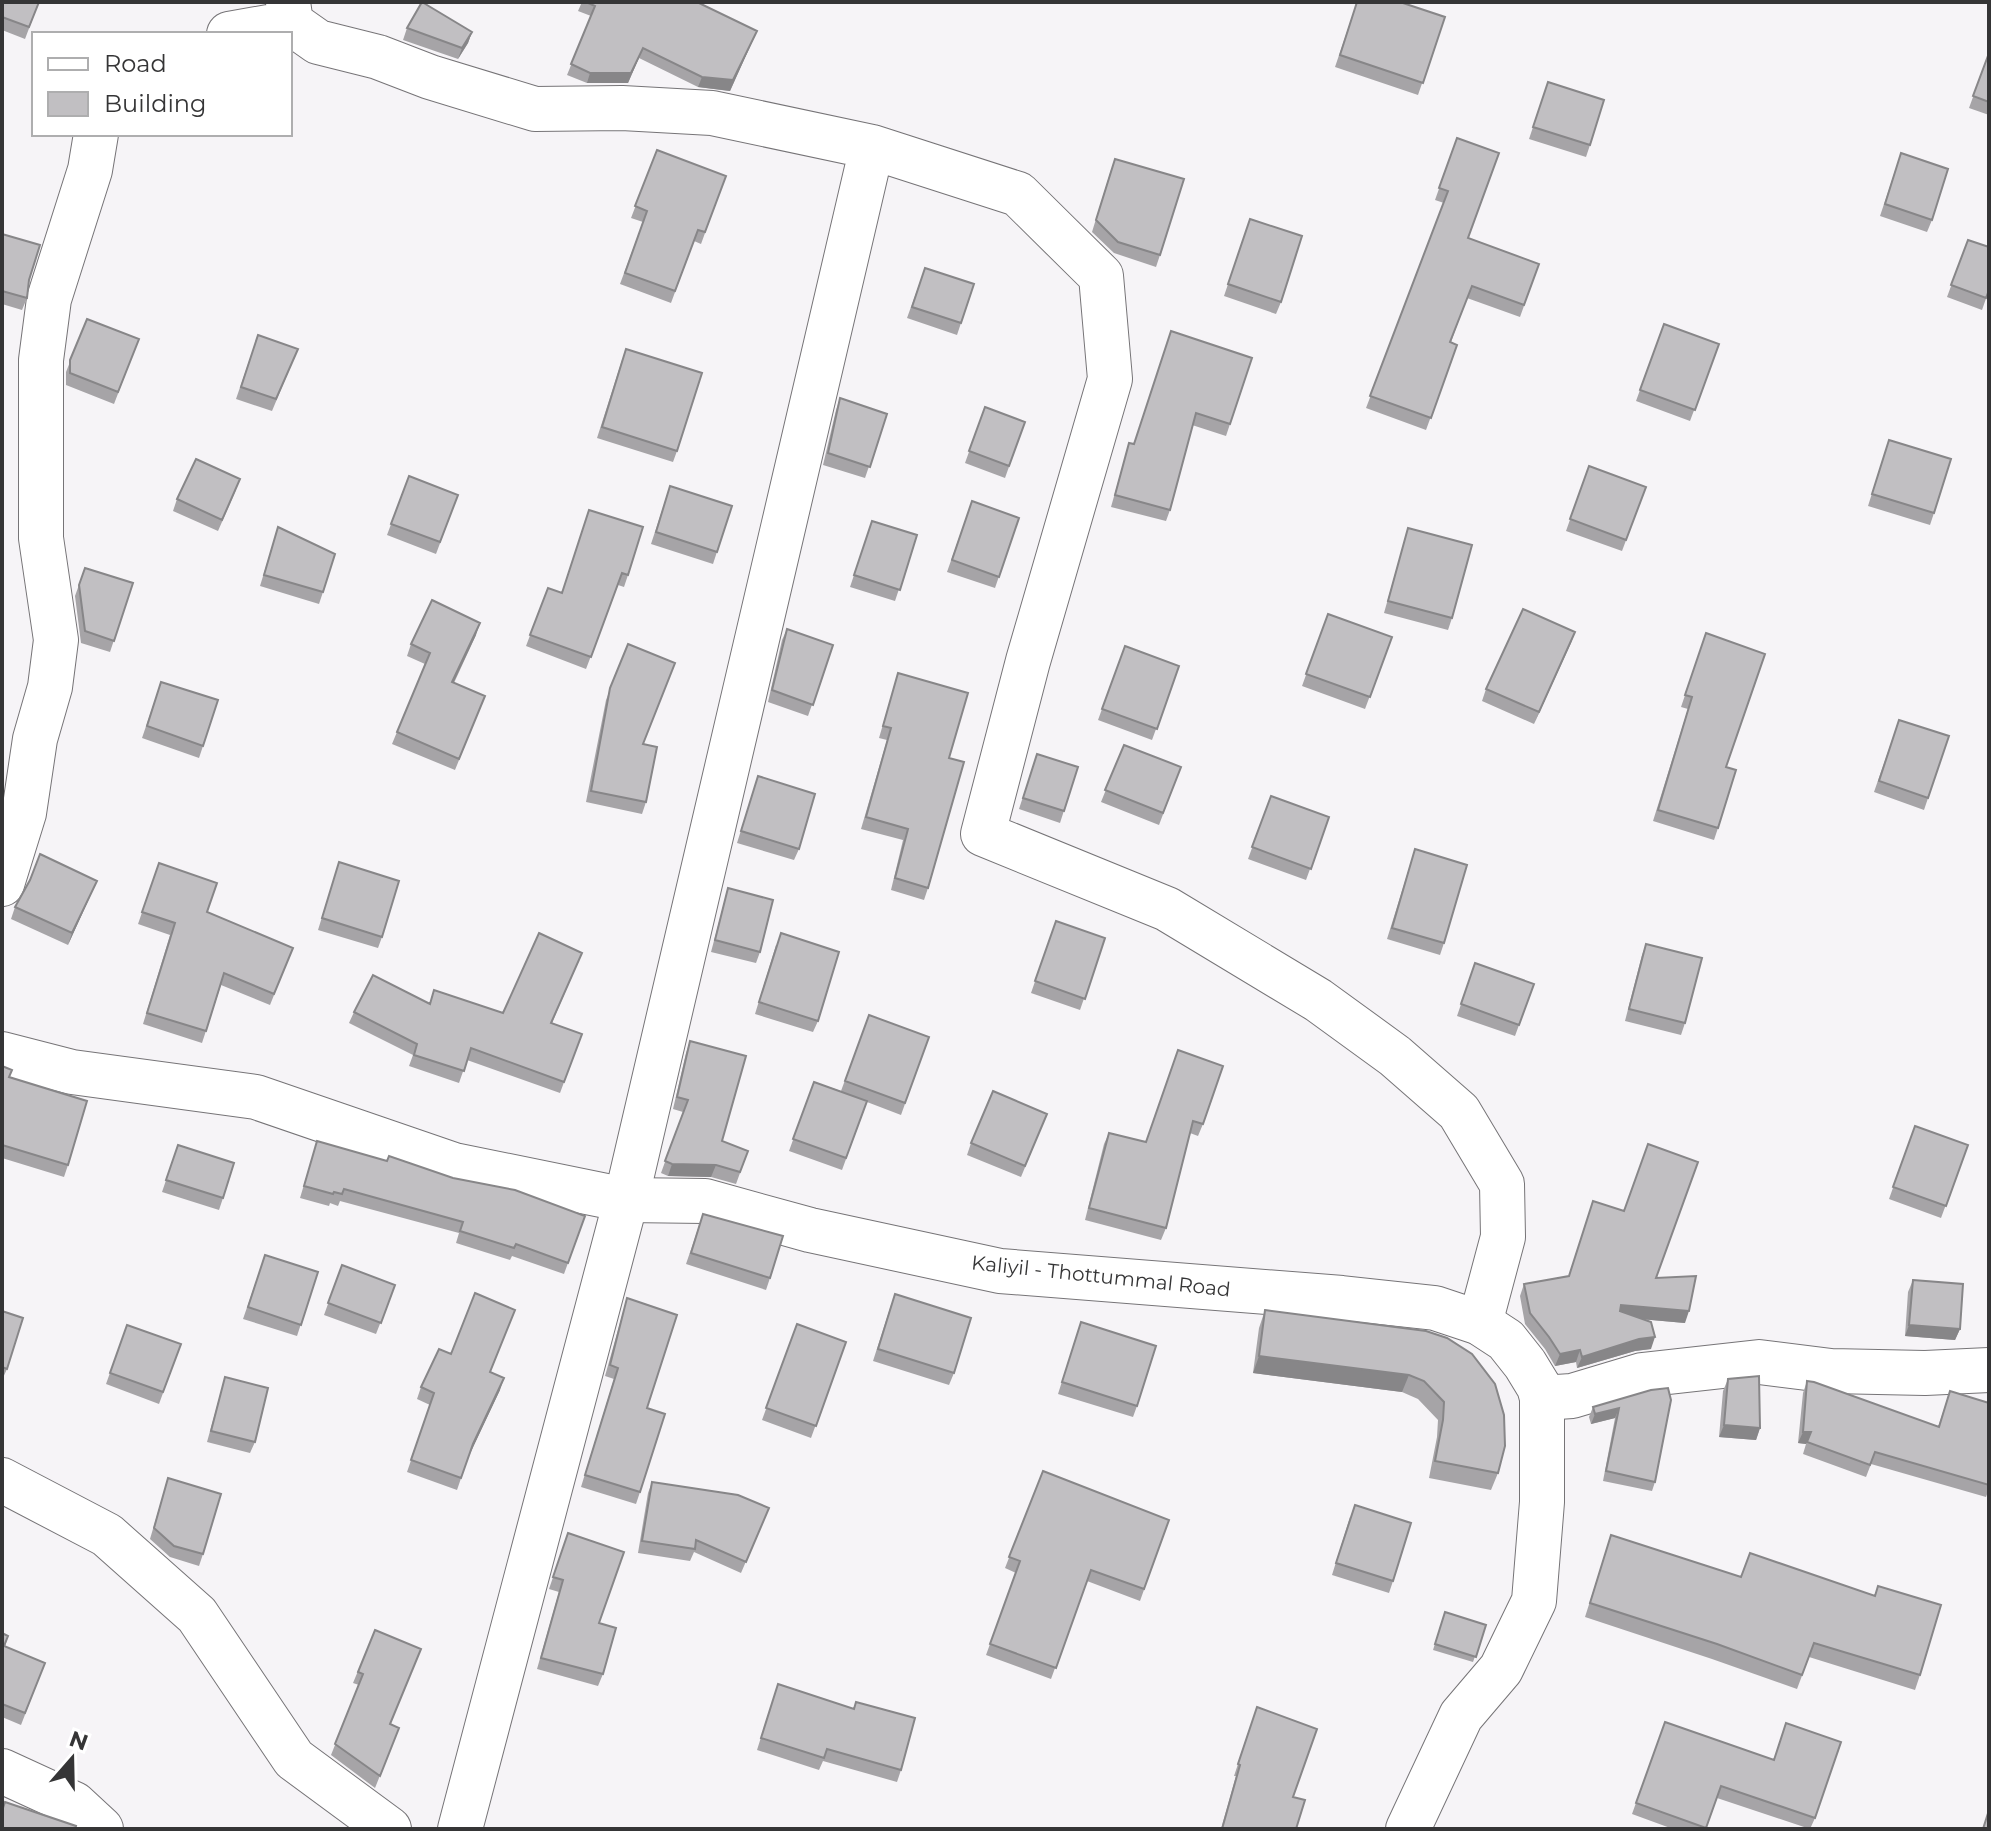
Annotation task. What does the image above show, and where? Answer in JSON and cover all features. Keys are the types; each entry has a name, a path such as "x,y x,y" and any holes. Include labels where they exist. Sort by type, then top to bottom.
{"street":[{"path":"235,32 289,13 318,42 378,57 430,77 535,109 622,108 712,113 872,147 1018,194 1101,276 1110,379 1028,661 983,834 1167,909 1318,1000 1395,1056 1459,1112 1502,1184 1503,1237 1480,1323"},
{"path":"2,884 24,813 35,739 50,687 56,640 41,538 41,360 49,299 90,170 96,136"},
{"path":"460,1829 626,1200 872,147"},
{"name":"Kaliyil - Thottummal Road","path":"2,1054 72,1072 256,1097 454,1165 626,1200 705,1201 810,1230 1000,1271 1435,1308 1480,1323 1506,1340 1525,1364 1542,1398"},
{"path":"1408,1829 1461,1716 1501,1669 1534,1601 1542,1502 1542,1398 1572,1396 1642,1375 1759,1362 1831,1371 1925,1373 1989,1370"},
{"path":"2,1480 107,1535 197,1615 294,1759 389,1829"},
{"path":"2,1771 74,1804 101,1829"}],"building":[{"path":"2,2 39,2 29,27 2,17"},
{"path":"422,2 472,32 462,48 407,28"},
{"path":"586,2 697,2 757,31 733,80 702,77 643,48 631,73 590,73 571,64 595,6"},
{"path":"1357,2 1400,2 1445,17 1423,83 1340,55"},
{"path":"1989,53 1989,102 1973,96"},
{"path":"1548,82 1604,100 1590,145 1533,127"},
{"path":"1457,138 1499,153 1468,238 1539,264 1524,305 1472,286 1450,342 1457,345 1431,418 1370,396 1448,191 1439,188"},
{"path":"657,150 726,176 705,232 698,230 675,291 625,273 647,211 635,206"},
{"path":"1901,153 1948,169 1932,220 1885,204"},
{"path":"1115,159 1184,179 1160,255 1118,242 1096,220"},
{"path":"1250,219 1302,236 1281,302 1228,284"},
{"path":"2,234 40,245 27,298 2,291"},
{"path":"1968,240 1989,247 1989,290 1986,298 1951,285"},
{"path":"925,268 974,284 961,323 912,307"},
{"path":"87,319 139,339 118,392 70,373 70,360"},
{"path":"1664,324 1719,344 1695,410 1640,390"},
{"path":"1171,331 1252,358 1230,424 1196,413 1170,510 1115,495 1129,443 1134,444"},
{"path":"258,335 298,349 276,399 241,387"},
{"path":"626,349 702,373 677,451 602,427"},
{"path":"840,398 887,414 870,467 828,453"},
{"path":"985,407 1025,422 1009,466 969,451"},
{"path":"1889,440 1951,459 1934,513 1872,494"},
{"path":"196,459 240,479 222,520 177,499"},
{"path":"1589,466 1646,487 1626,540 1570,519"},
{"path":"409,476 458,495 440,542 391,524"},
{"path":"670,486 732,506 717,552 656,532"},
{"path":"972,501 1019,518 999,577 952,560"},
{"path":"589,510 643,527 628,575 622,573 591,657 530,635 548,588 562,593"},
{"path":"872,521 917,535 900,590 854,575"},
{"path":"278,527 335,554 323,592 264,575"},
{"path":"1408,528 1472,545 1452,618 1388,601"},
{"path":"85,568 133,583 114,641 85,631 79,585"},
{"path":"432,600 480,623 452,682 485,696 459,759 397,732 430,653 411,644"},
{"path":"1523,609 1575,632 1539,712 1486,689"},
{"path":"1328,614 1392,637 1370,697 1306,674"},
{"path":"787,629 833,645 813,705 772,690"},
{"path":"1706,633 1765,654 1726,767 1736,770 1718,828 1658,810 1692,697 1685,695"},
{"path":"628,644 675,663 643,744 657,747 646,802 591,791 610,688"},
{"path":"1125,646 1179,666 1157,729 1102,709"},
{"path":"898,673 968,693 949,758 964,762 928,888 895,878 908,829 866,817 891,728 883,726"},
{"path":"161,682 218,700 203,746 147,726"},
{"path":"1899,720 1949,736 1928,798 1879,781"},
{"path":"1124,745 1181,767 1163,813 1105,790"},
{"path":"1037,754 1078,767 1064,811 1023,798"},
{"path":"758,776 815,794 799,849 741,831"},
{"path":"1271,796 1329,817 1311,869 1252,847"},
{"path":"1415,849 1467,865 1444,943 1392,928"},
{"path":"40,854 97,881 72,933 15,907"},
{"path":"339,862 399,881 382,937 322,918"},
{"path":"159,863 217,883 207,912 293,948 274,994 224,973 206,1031 147,1013 175,923 142,912"},
{"path":"728,888 773,900 760,952 715,940"},
{"path":"1056,921 1105,938 1085,999 1035,981"},
{"path":"539,933 582,953 551,1023 582,1034 564,1082 471,1048 464,1071 414,1055 417,1044 354,1012 373,975 430,1004 434,990 503,1013"},
{"path":"781,933 839,952 818,1021 759,1002"},
{"path":"1646,944 1702,958 1685,1023 1629,1009"},
{"path":"1475,963 1534,984 1519,1025 1461,1004"},
{"path":"869,1015 929,1037 905,1103 845,1081"},
{"path":"690,1041 746,1056 722,1141 748,1151 740,1172 716,1165 672,1164 665,1161 688,1100 677,1097"},
{"path":"1178,1050 1223,1066 1203,1124 1193,1121 1166,1228 1089,1208 1109,1133 1146,1142"},
{"path":"2,1066 12,1070 9,1077 87,1101 68,1165 2,1145"},
{"path":"814,1082 867,1101 846,1158 793,1139"},
{"path":"993,1091 1047,1114 1025,1166 971,1143"},
{"path":"1915,1126 1968,1145 1946,1206 1893,1187"},
{"path":"317,1141 387,1161 389,1156 453,1178 515,1190 585,1216 568,1263 516,1244 514,1248 460,1231 463,1222 344,1189 342,1194 333,1194 304,1186"},
{"path":"1648,1144 1698,1162 1656,1278 1696,1276 1689,1311 1621,1305 1620,1311 1651,1322 1655,1337 1582,1357 1580,1350 1560,1354 1530,1313 1524,1284 1569,1276 1593,1201 1624,1211"},
{"path":"178,1145 234,1163 223,1198 166,1180"},
{"path":"703,1214 783,1236 770,1278 691,1253"},
{"path":"265,1255 318,1272 301,1325 248,1307"},
{"path":"342,1265 395,1285 381,1323 328,1303"},
{"path":"1913,1280 1963,1284 1960,1329 1909,1325"},
{"path":"475,1293 515,1310 490,1372 504,1378 473,1444 461,1478 411,1460 434,1393 421,1387 439,1349 451,1354"},
{"path":"895,1294 971,1318 954,1373 878,1349"},
{"path":"627,1298 677,1315 647,1408 665,1414 640,1492 585,1475 618,1368 610,1365"},
{"path":"1265,1310 1426,1331 1447,1338 1472,1354 1495,1384 1504,1415 1505,1446 1498,1473 1435,1461 1444,1402 1424,1381 1409,1375 1259,1356"},
{"path":"2,1311 23,1318 7,1369 2,1367"},
{"path":"1081,1322 1156,1346 1137,1406 1062,1382"},
{"path":"797,1324 846,1342 816,1426 766,1408"},
{"path":"127,1325 181,1344 163,1392 110,1373"},
{"path":"1759,1376 1760,1428 1724,1425 1728,1379"},
{"path":"225,1377 268,1388 255,1442 211,1431"},
{"path":"1807,1381 1939,1427 1950,1391 1989,1403 1989,1485 1875,1452 1870,1465 1807,1442 1811,1432 1803,1432"},
{"path":"1668,1388 1671,1400 1655,1482 1606,1471 1619,1408 1595,1414 1593,1407"},
{"path":"1043,1471 1169,1520 1144,1589 1091,1570 1056,1668 990,1644 1020,1561 1009,1557"},
{"path":"168,1478 221,1494 203,1554 174,1546 154,1528"},
{"path":"652,1482 738,1495 769,1508 746,1562 696,1540 695,1549 642,1541"},
{"path":"1355,1505 1411,1523 1393,1581 1336,1563"},
{"path":"568,1533 624,1552 599,1623 616,1628 603,1674 541,1658 563,1580 553,1577"},
{"path":"1611,1535 1741,1577 1750,1553 1875,1596 1878,1586 1941,1605 1920,1675 1814,1643 1802,1675 1590,1603"},
{"path":"1445,1612 1486,1625 1476,1657 1435,1644"},
{"path":"375,1630 421,1649 390,1724 399,1728 380,1776 335,1744 363,1674 358,1672"},
{"path":"2,1633 8,1636 4,1646 45,1663 25,1713 2,1704"},
{"path":"778,1684 854,1709 856,1702 915,1718 901,1770 827,1749 824,1758 761,1738"},
{"path":"1257,1707 1317,1729 1293,1797 1305,1800 1296,1829 1222,1829 1238,1764"},
{"path":"1665,1722 1774,1760 1786,1723 1841,1742 1815,1818 1721,1786 1706,1828 1636,1803"},
{"path":"5,1802 76,1826 75,1829 2,1829"},
{"path":"1989,1810 1989,1829 1983,1829"}]}
